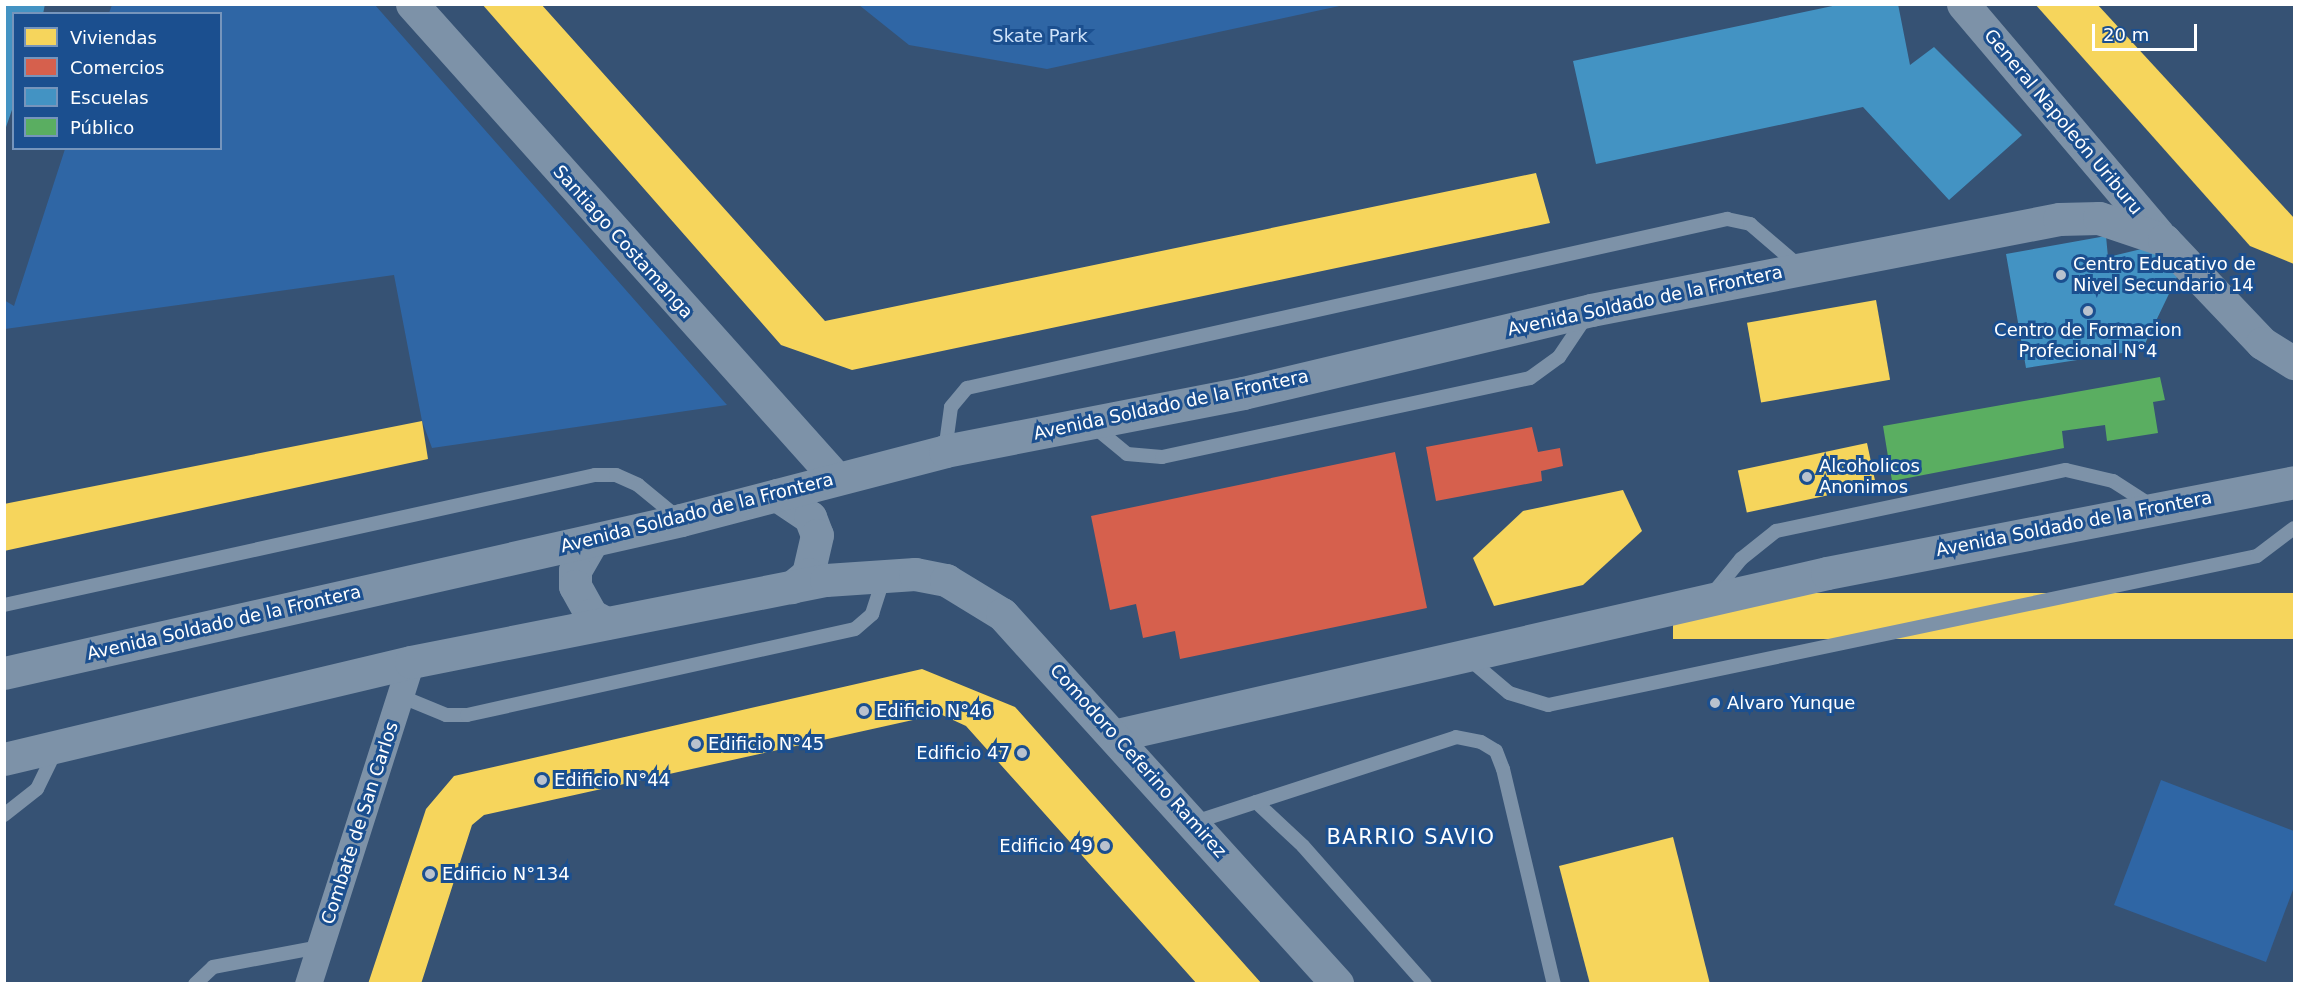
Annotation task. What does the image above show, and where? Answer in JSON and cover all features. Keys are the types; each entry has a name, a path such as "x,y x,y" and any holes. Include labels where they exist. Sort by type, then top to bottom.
{"street":[{"name":"Santiago Costamanga","path":"412,4 836,478"},
{"name":"General Napoleón Uriburu","path":"1963,4 2164,240"},
{"name":"Avenida Soldado de la Frontera","path":"4,673 592,541 945,451 1243,393 1591,310 1801,267 2059,219 2099,218 2164,240 2262,343 2294,366"},
{"name":"Avenida Soldado de la Frontera","path":"1117,735 1708,599 2154,507 2295,482"},
{"path":"777,495 810,517 818,535 808,574 792,587"},
{"path":"592,541 578,562 575,586 591,615 606,623"},
{"path":"4,759 411,662 792,587 899,573"},
{"name":"Comodoro Ceferino Ramirez","path":"899,573 946,580 1002,614 1117,735 1337,984"},
{"name":"Combate de San Carlos","path":"308,984 411,662"}],"lane":[{"path":"945,451 951,407 967,388 1727,219 1750,224 1801,267"},
{"path":"1089,422 1126,454 1162,457 1530,378 1559,357 1591,310"},
{"path":"1708,599 1741,559 1776,531 2055,472 2113,481 2154,507"},
{"path":"4,605 595,476 616,475 638,485 681,520"},
{"path":"1465,655 1509,693 1548,705 2257,556 2295,528"},
{"path":"400,696 446,716 467,715 855,629 872,614 884,590 899,573"},
{"path":"1194,822 1456,737 1496,751 1554,984"},
{"path":"4,815 36,789 58,746"},
{"path":"1256,802 1303,846 1425,984"},
{"path":"195,984 213,967 320,947"}],"green space":[{"path":"112,5 375,5 727,405 432,448 422,421 394,275 5,329 4,300 14,306 65,150 222,150 222,12 109,12"},
{"name":"Skate Park","path":"859,5 1344,5 1047,69 909,45"},
{"path":"2161,780 2294,831 2294,887 2266,962 2114,905"}],"building: Viviendas":[{"path":"482,4 541,4 825,321 1536,173 1550,223 852,370 781,345"},
{"path":"2035,4 2097,4 2294,218 2294,264 2250,246"},
{"path":"1876,300 1890,380 1761,403 1747,323"},
{"path":"422,421 428,459 4,551 4,504"},
{"name":"Alcoholicos Anonimos","path":"1867,443 1876,485 1747,513 1738,470"},
{"path":"1623,490 1642,531 1583,585 1494,606 1473,558 1523,511"},
{"path":"1673,593 2294,593 2294,639 1673,639"},
{"path":"922,669 1015,707 1262,984 1197,984 966,726 940,714 484,815 472,825 421,984 368,984 426,809 454,776"},
{"path":"1673,837 1710,984 1590,984 1559,866"}],"building: Comercios":[{"path":"1532,427 1538,452 1560,448 1563,466 1541,471 1542,481 1436,501 1426,447"},
{"path":"1395,452 1427,608 1180,659 1175,631 1143,638 1136,604 1110,610 1091,516"}],"building: Escuelas":[{"path":"4,4 45,4 43,12 12,12 12,110 5,130"},
{"path":"1842,4 1898,4 1910,65 1934,47 2022,135 1949,200 1863,107 1596,164 1573,61"},
{"name":"Centro de Formacion Profecional N°4","path":"2106,236 2108,257 2154,246 2179,273 2142,350 2026,368 2006,254"}],"building: Público":[{"path":"2160,377 2165,400 2153,402 2158,433 2107,441 2105,425 2062,431 2064,448 1892,481 1883,426"}],"place":[{"name":"Centro Educativo de Nivel Secundario 14","path":"2061,275"},
{"name":"Centro de Formacion Profecional N°4","path":"2088,311"},
{"name":"Alcoholicos Anonimos","path":"1807,477"},
{"name":"Alvaro Yunque","path":"1715,703"},
{"name":"Edificio N°46","path":"864,711"},
{"name":"Edificio N°45","path":"696,744"},
{"name":"Edificio 47","path":"1022,753"},
{"name":"Edificio N°44","path":"542,780"},
{"name":"Edificio 49","path":"1105,846"},
{"name":"Edificio N°134","path":"430,874"}],"district":[{"name":"BARRIO SAVIO","path":"1411,837"}]}
